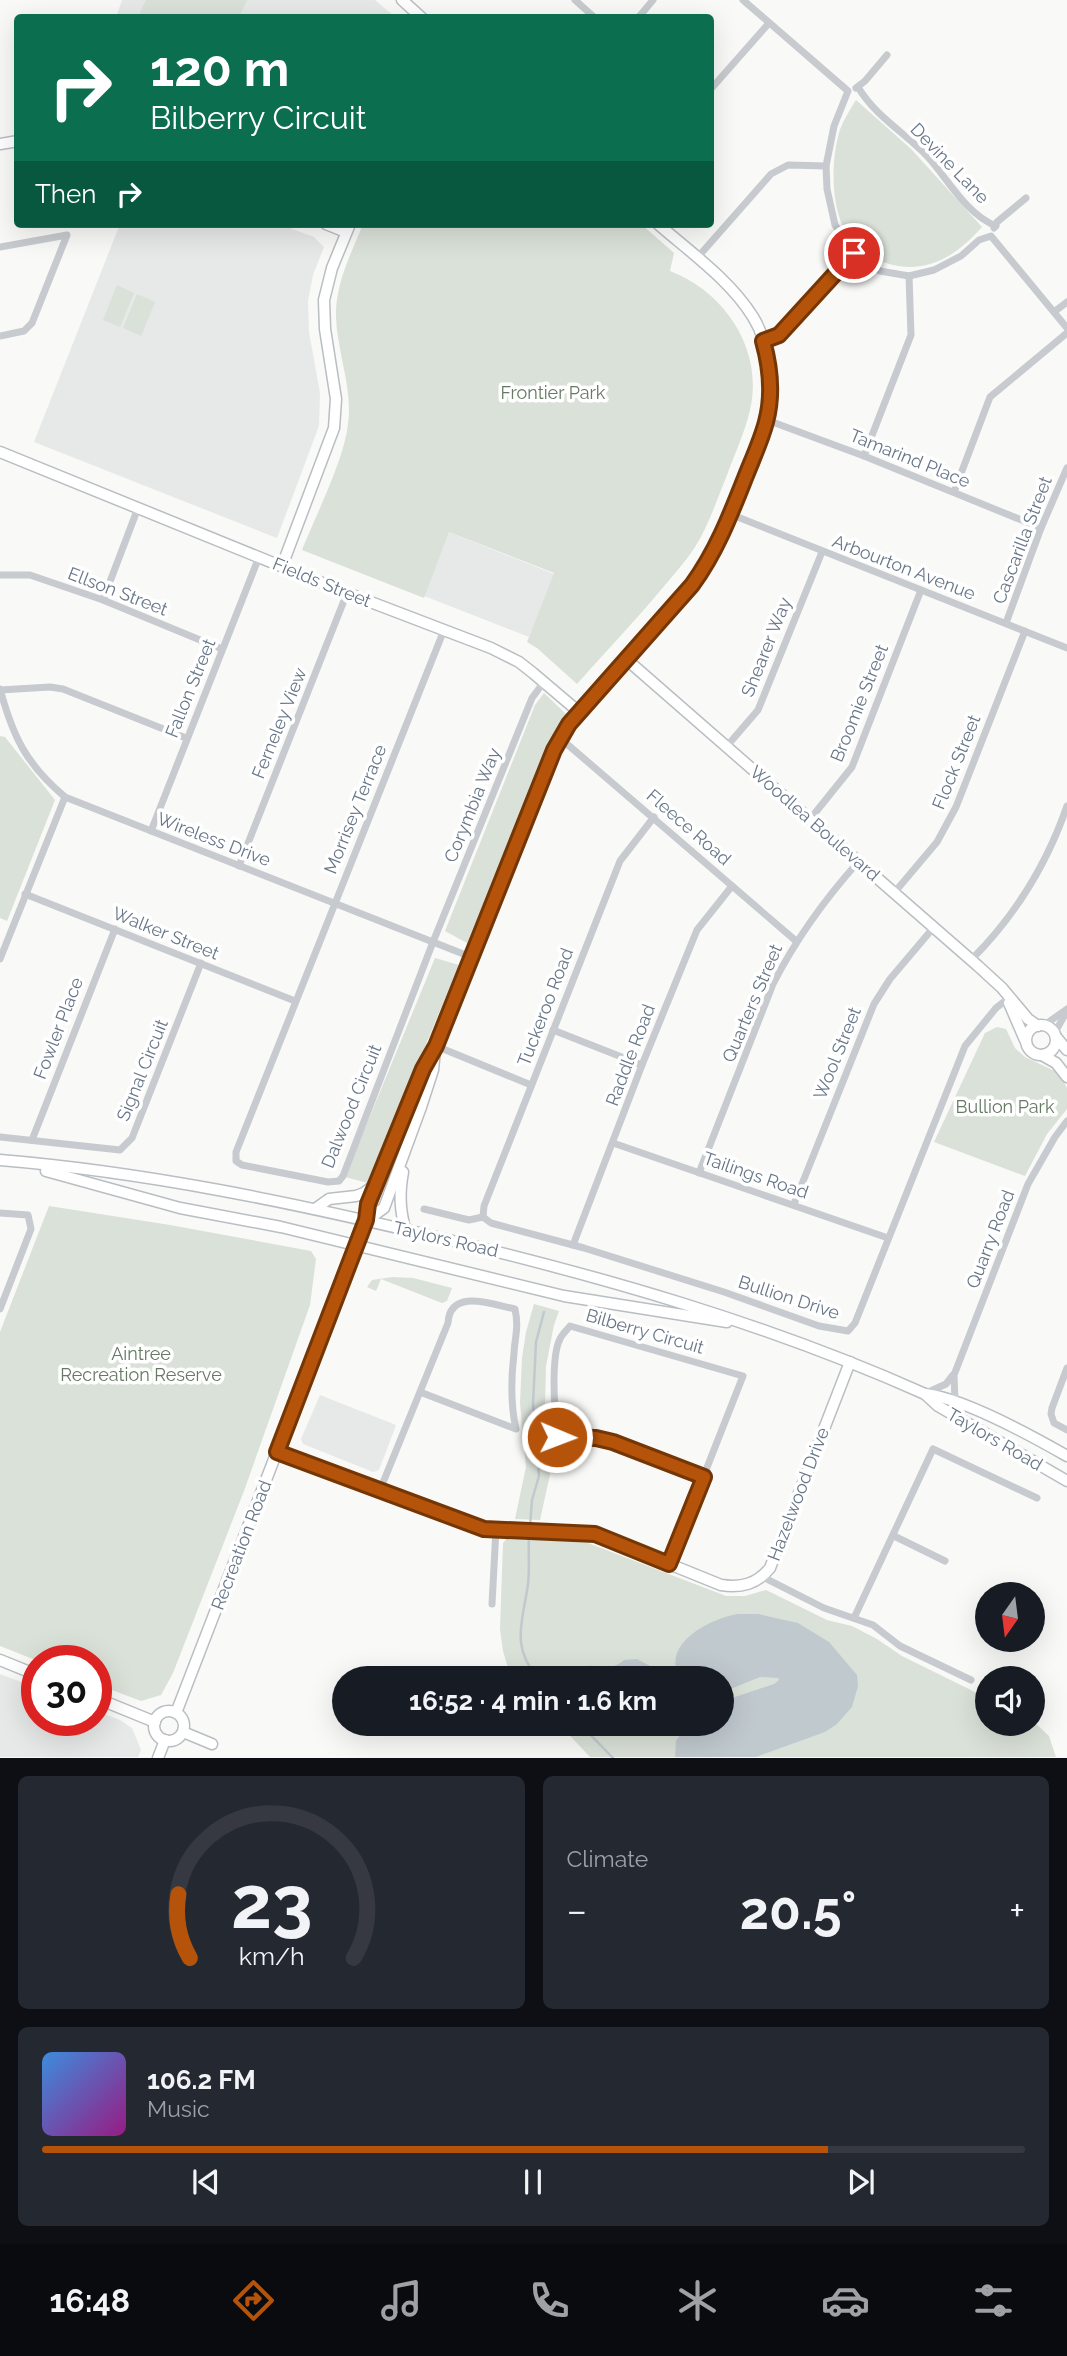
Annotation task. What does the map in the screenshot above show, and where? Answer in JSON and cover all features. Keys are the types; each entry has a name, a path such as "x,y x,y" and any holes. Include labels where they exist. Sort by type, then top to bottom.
{"street":[{"path":"402,0 418,14"},
{"path":"575,0 591,14"},
{"path":"641,14 653,0"},
{"path":"743,0 848,91"},
{"path":"714,85 769,23"},
{"path":"887,55 858,87 848,91 834,126 826,166 827,189 835,225 854,253 880,271 909,276 934,270 961,256 979,240 991,236 996,226 1026,198"},
{"name":"Devine Lane","path":"858,87 871,107 925,155 977,215 996,226"},
{"path":"698,258 779,168 788,165 826,166"},
{"path":"282,566 334,429 335,399 325,329 324,300 332,268 348,228"},
{"path":"366,1220 384,1208 432,1070 436,1046 560,738 579,712 708,564 767,421 770,387 768,360 753,317 698,258 663,228"},
{"path":"0,247 67,235 32,323 24,331 0,336"},
{"path":"954,492 990,397 1067,330 991,236"},
{"path":"763,341 779,335 854,253"},
{"path":"864,456 911,335 909,276"},
{"path":"1054,312 1067,302"},
{"name":"Tamarind Place","path":"767,421 864,456 1041,528"},
{"name":"Fields Street","path":"0,452 505,655 519,662 579,712"},
{"name":"Fields Street","path":"0,459 51,474"},
{"name":"Cascarilla Street","path":"1006,623 1041,528 1067,468"},
{"path":"103,600 138,508"},
{"name":"Arbourton Avenue","path":"730,514 1067,648"},
{"name":"Shearer Way","path":"727,746 758,710 822,552"},
{"name":"Fallon Street","path":"151,831 259,557"},
{"name":"Ellson Street","path":"0,575 30,575 103,600 222,649"},
{"name":"Broomie Street","path":"811,818 852,767 921,590"},
{"name":"Ferneley View","path":"239,866 347,593"},
{"name":"Morrisey Terrace","path":"295,1001 444,629"},
{"name":"Flock Street","path":"894,893 937,842 956,807 1025,631"},
{"name":"Woodlea Boulevard","path":"626,659 811,818 1002,988 1028,1019 1041,1026"},
{"name":"Corymbia Way","path":"433,942 532,698 544,682"},
{"path":"0,689 63,689 186,738"},
{"name":"Wireless Drive","path":"0,689 4,718 16,739 44,779 65,797 471,957"},
{"name":"Fleece Road","path":"560,738 796,941"},
{"path":"0,959 65,797"},
{"path":"971,960 992,939 1034,880 1063,828 1067,806"},
{"name":"Tuckeroo Road","path":"483,1217 484,1206 620,861 654,817"},
{"name":"Quarters Street","path":"699,1172 773,984 811,918 859,861"},
{"name":"Raddle Road","path":"573,1245 697,930 732,886"},
{"name":"Walker Street","path":"25,894 295,1001"},
{"path":"0,926 11,931"},
{"name":"Wool Street","path":"793,1205 874,1004 890,979 934,927"},
{"name":"Fowler Place","path":"32,1140 114,929"},
{"name":"Dalwood Circuit","path":"295,1001 235,1157 242,1166 339,1181 433,942"},
{"name":"Signal Circuit","path":"0,1137 120,1150 132,1138 201,963"},
{"name":"Woodlea Boulevard","path":"1009,998 1026,1044"},
{"name":"Bullion Drive","path":"424,1209 469,1220 483,1217 491,1223 573,1245 724,1292 818,1326 848,1331 855,1323 965,1046 996,1008 1009,998"},
{"path":"1067,1010 1030,1030 1026,1044 1032,1052 1054,1061 1067,1077"},
{"path":"1042,1055 1051,1051 1067,1010"},
{"path":"1041,1026 1055,1036 1067,1051"},
{"path":"553,1030 642,1065"},
{"path":"436,1046 531,1085"},
{"name":"Recreation Road","path":"176,1713 357,1245 377,1182 423,1069 436,1046"},
{"name":"Quarry Road","path":"955,1401 954,1375 1028,1184 1067,1121"},
{"name":"Tailings Road","path":"613,1143 888,1238"},
{"path":"405,1229 399,1191 408,1144"},
{"name":"Taylors Road","path":"4,1161 180,1208 357,1245 564,1296 753,1326"},
{"name":"Taylors Road","path":"4,1161 142,1178 315,1209 573,1271 692,1305 753,1326 925,1394 942,1396 1067,1454"},
{"path":"315,1209 329,1199 364,1193 377,1182"},
{"path":"0,1213 27,1215 31,1229 0,1309"},
{"path":"380,1490 449,1314 455,1305 470,1300 515,1309 518,1326 511,1407 516,1429 420,1392"},
{"name":"Bilberry Circuit","path":"669,1564 704,1477 743,1376 570,1326 560,1339 557,1355 554,1398 557,1437 596,1438 613,1442 704,1477"},
{"name":"Hazelwood Drive","path":"277,1452 484,1529 595,1534 721,1585 735,1587 753,1583 763,1577 770,1568 849,1363"},
{"path":"1067,1368 1052,1408 1052,1420 1067,1430"},
{"path":"925,1394 946,1384 954,1375"},
{"name":"Taylors Road","path":"925,1394 938,1406 1067,1480"},
{"path":"854,1618 933,1450 1037,1498"},
{"path":"492,1604 496,1529"},
{"path":"894,1536 946,1561"},
{"path":"763,1577 824,1608 873,1625 900,1646 971,1680"},
{"path":"0,1660 21,1669"},
{"path":"112,1705 155,1722"},
{"path":"164,1713 176,1713 184,1723 183,1732 174,1741 165,1740 156,1733 155,1722 164,1713"},
{"path":"183,1732 212,1744"},
{"path":"158,1758 165,1740"}],"shaded area":[{"path":"122,0 375,0 391,14 117,14"},
{"path":"118,228 290,228 314,237 324,247 313,275 308,301 309,332 320,393 319,426 277,538 34,442"},
{"path":"449,532 554,574 529,637 424,596"},
{"path":"320,1395 396,1425 379,1470 373,1472 303,1444 301,1439"},
{"path":"758,1614 798,1623 829,1642 857,1675 858,1686 852,1707 837,1724 825,1732 756,1757 675,1757 676,1741 679,1736 734,1736 734,1697 779,1680 760,1677 734,1688 734,1666 676,1666 677,1654 691,1635 726,1617"},
{"path":"637,1659 650,1666 615,1666 624,1660"},
{"path":"0,1674 21,1682 21,1736 112,1736 112,1717 132,1728 141,1750 138,1757 0,1757"}],"green space":[{"path":"146,0 247,0 240,14 139,14"},
{"path":"856,100 911,149 982,227 948,256 922,266 893,265 865,255 844,230 835,198 834,164 840,129"},
{"name":"Frontier Park","path":"361,228 646,228 674,253 670,271 708,293 736,326 751,366 753,388 750,410 740,442 712,512 695,547 680,567 577,684 527,642 554,573 449,532 424,598 302,550 335,470 348,424 347,384 336,317 338,293"},
{"path":"117,285 134,293 120,327 103,320"},
{"path":"137,294 155,302 141,336 123,328"},
{"path":"544,693 567,715 550,741 467,943 445,931 535,705"},
{"path":"0,736 5,737 55,800 7,921 0,918"},
{"path":"435,958 459,965 368,1183 345,1177"},
{"name":"Bullion Park","path":"997,1027 1006,1029 1015,1048 1025,1057 1059,1073 1067,1088 1067,1109 1047,1134 1025,1176 934,1142 985,1033"},
{"name":"Aintree Recreation Reserve","path":"49,1206 311,1251 316,1259 310,1305 244,1491 173,1673 161,1695 141,1701 112,1690 112,1645 21,1645 21,1654 0,1646 0,1332"},
{"path":"392,1277 413,1278 452,1288 447,1301 442,1303 381,1279 376,1291 367,1287 372,1280"},
{"path":"534,1304 559,1311 546,1366 545,1409 551,1470 540,1520 515,1519 526,1467 520,1403 522,1358"},
{"path":"507,1538 588,1543 726,1596 745,1596 766,1590 827,1620 852,1626 902,1656 975,1692 975,1736 1045,1736 1045,1732 1049,1736 1056,1757 590,1757 570,1736 734,1736 734,1666 507,1666 500,1629 503,1543"}],"waterway":[{"path":"530,1527 532,1500 539,1476 533,1404 536,1342 544,1312"},
{"path":"529,1534 529,1578 521,1633 521,1644 529,1666"},
{"path":"592,1736 613,1758"}],"route":[{"path":"557,1437 596,1438 613,1442 704,1477 669,1564 595,1534 484,1529 277,1452 366,1220 368,1204 423,1069 436,1046 549,760 569,724 708,564 767,421 770,387 763,341 779,335 854,253"}]}
